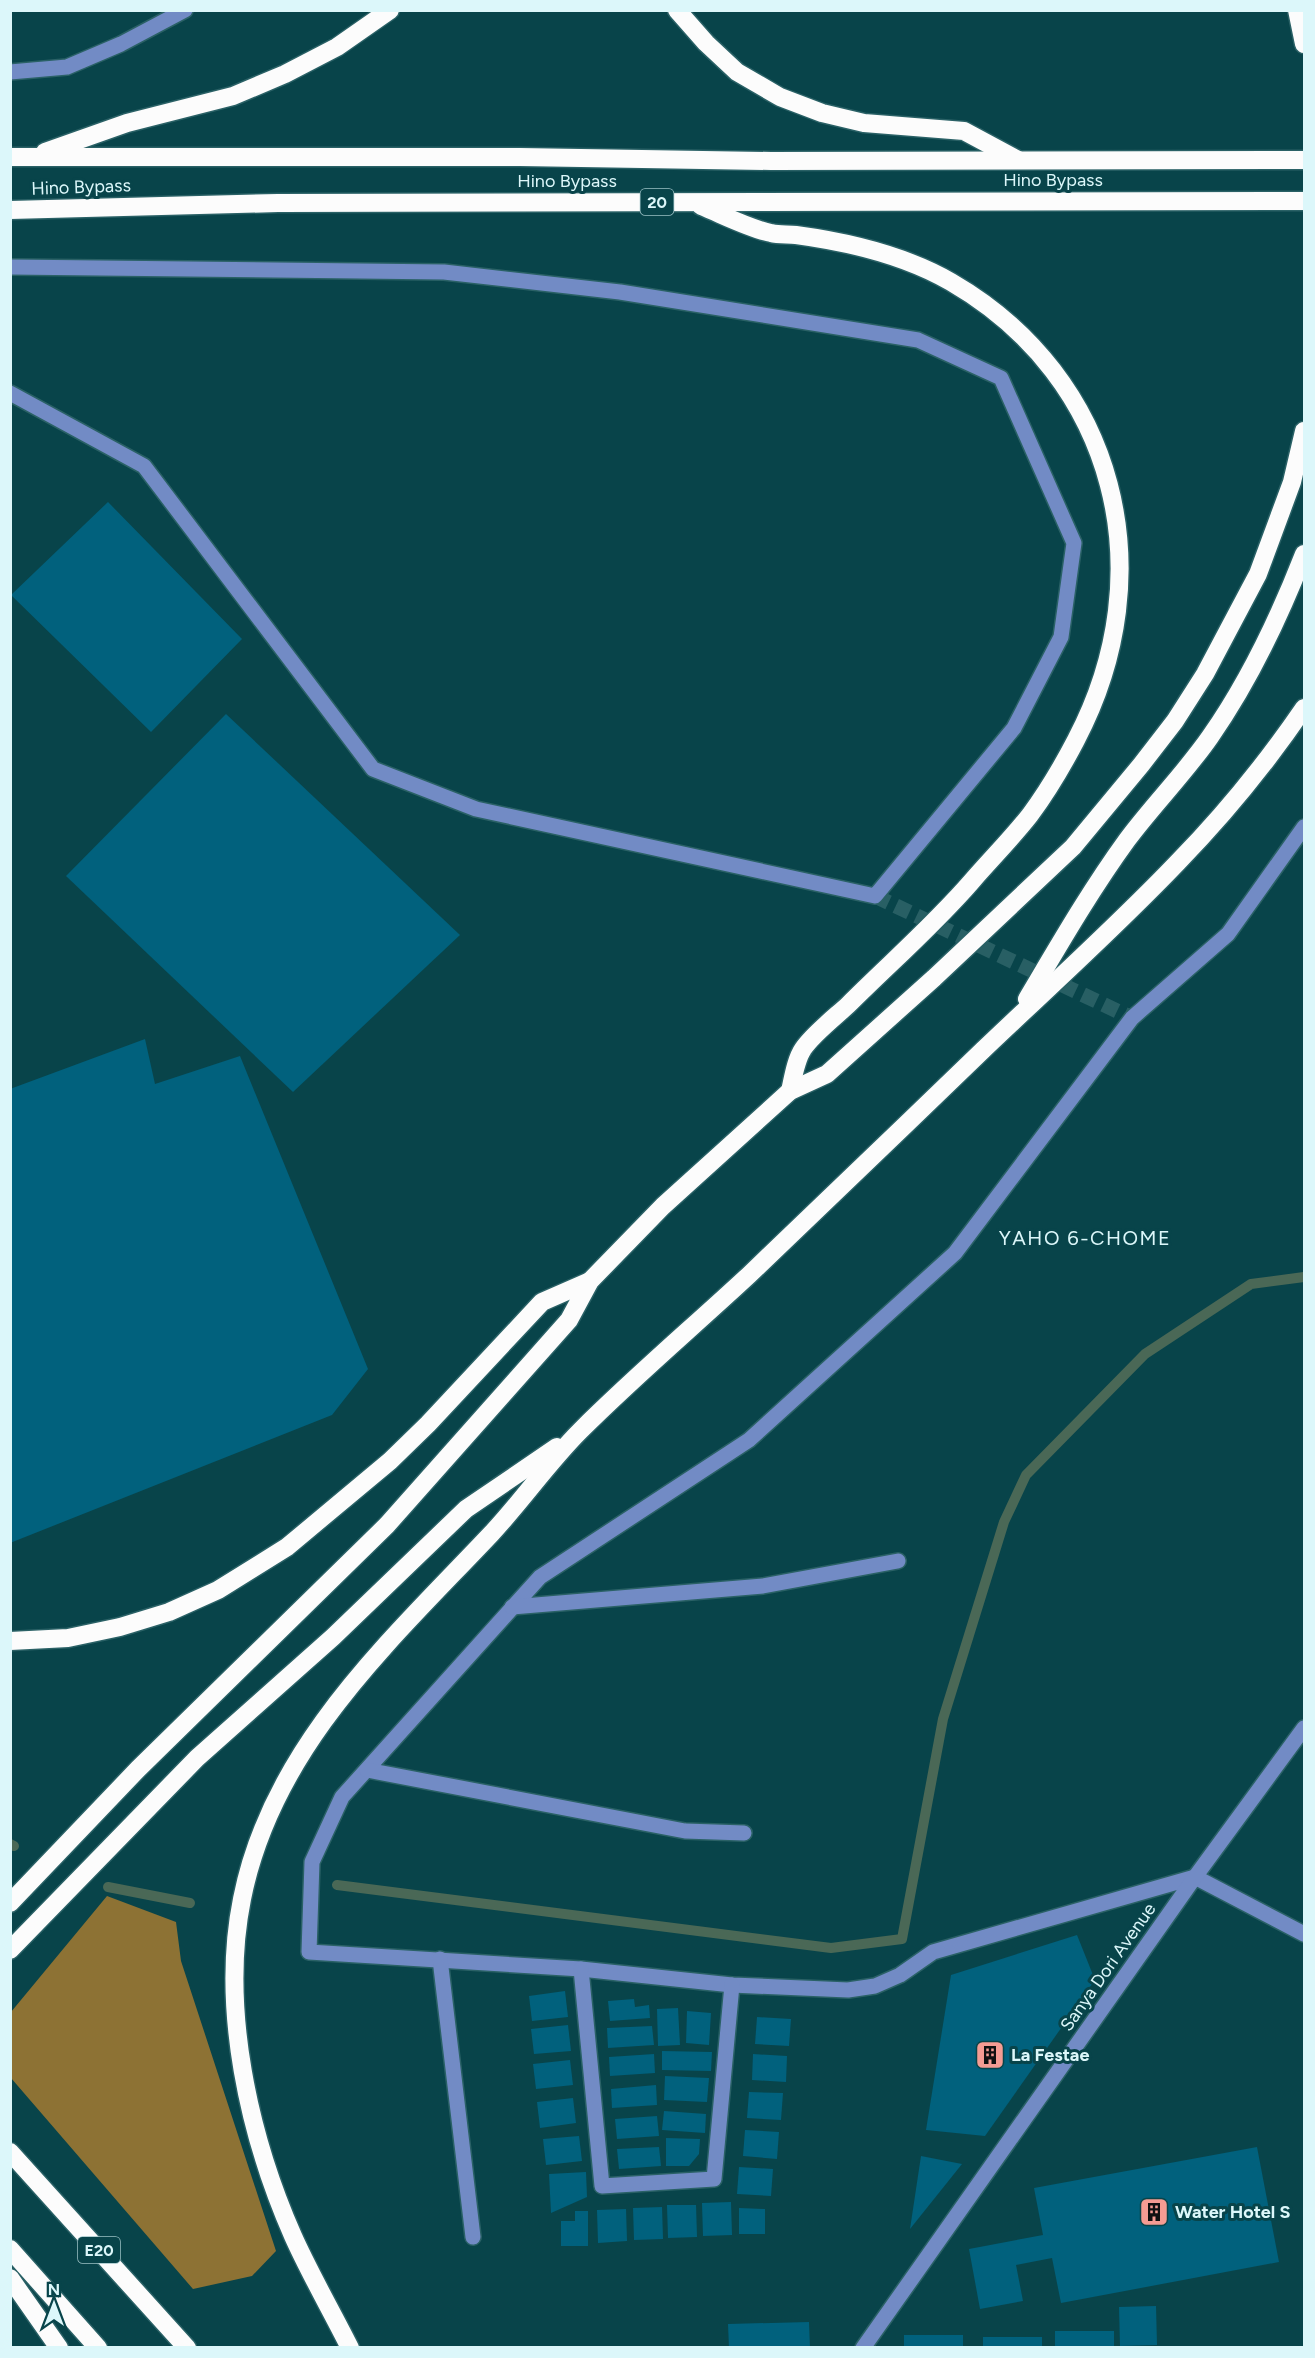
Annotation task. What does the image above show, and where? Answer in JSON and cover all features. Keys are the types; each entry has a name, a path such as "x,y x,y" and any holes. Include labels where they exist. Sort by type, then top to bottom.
{"highway":[{"path":"32,157 127,123 233,96 285,74 337,47 390,10"},
{"path":"677,10 705,43 737,72 780,98 822,113 864,123 964,131 1019,160"},
{"path":"1297,10 1305,44"},
{"name":"Hino Bypass","path":"10,157 1305,160"},
{"name":"Hino Bypass","path":"10,210 278,203 1305,201"},
{"path":"692,202 770,233 794,234 842,244 921,267 950,281 1005,319 1025,337 1072,396 1105,466 1117,530 1120,565 1115,624 1108,658 1094,699 1071,748 1031,814 969,885 802,1050 790,1090"},
{"path":"10,1903 138,1769 387,1525 569,1320 590,1281 663,1206 790,1090 827,1074 934,978 1073,847 1141,765 1205,674 1258,574 1292,482 1305,430"},
{"path":"1014,1020 1083,905 1115,858 1210,738 1281,614 1305,554"},
{"path":"350,2348 293,2236 271,2177 243,2080 238,2042 237,1930 242,1900 264,1824 287,1776 311,1736 391,1638 495,1529 578,1433 749,1274 1179,861 1256,771 1305,708"},
{"path":"10,1641 68,1638 120,1628 169,1612 218,1590 287,1547 390,1461 428,1424 542,1302 590,1281"},
{"path":"10,1950 197,1758 333,1637 465,1509 578,1433"},
{"name":"E20","path":"10,2152 187,2348"},
{"path":"10,2249 98,2348"},
{"path":"10,2278 60,2348"}],"street":[{"path":"10,72 67,67 121,44 185,10"},
{"path":"10,267 444,272 620,292 918,340 1001,378 1074,543 1061,637 1014,728 875,896 476,809 373,769 144,466 10,393"},
{"path":"1305,827 1228,934 1132,1018 956,1253 749,1440 540,1577 342,1797 312,1862 309,1952 581,1969 732,1985 848,1990 875,1986 900,1975 933,1952 1195,1877 1305,1934"},
{"path":"512,1607 763,1587 898,1561"},
{"name":"Sanya Dori Avenue","path":"863,2348 1195,1877 1300,1743 1305,1728"},
{"path":"367,1770 685,1831 744,1833"},
{"path":"440,1959 473,2237"},
{"path":"581,1969 602,2186 714,2179 732,1985"}],"shaded area":[{"path":"107,1896 176,1922 181,1961 276,2251 252,2276 193,2289 11,2078 11,2012"}],"building":[{"path":"108,502 242,639 151,732 11,595"},
{"path":"226,714 460,935 293,1092 66,876"},
{"path":"145,1039 155,1084 240,1056 368,1369 332,1415 10,1543 10,1089"},
{"name":"La Festae","path":"1077,1935 1095,1980 985,2136 926,2130 951,1975"},
{"path":"565,1991 568,2017 532,2021 529,1996"},
{"path":"634,1999 635,2007 649,2005 650,2018 610,2021 608,2001"},
{"path":"678,2008 680,2045 658,2046 657,2009"},
{"path":"687,2011 711,2013 709,2045 686,2043"},
{"path":"757,2017 791,2019 789,2046 755,2044"},
{"path":"568,2025 571,2051 534,2054 531,2029"},
{"path":"652,2026 654,2045 608,2048 607,2028"},
{"path":"662,2051 712,2052 711,2071 662,2070"},
{"path":"654,2054 655,2073 610,2076 609,2057"},
{"path":"753,2054 787,2056 786,2082 752,2080"},
{"path":"570,2060 573,2085 536,2089 533,2064"},
{"path":"665,2076 709,2078 707,2102 664,2100"},
{"path":"656,2085 657,2105 612,2108 611,2089"},
{"path":"749,2092 783,2093 781,2120 747,2118"},
{"path":"573,2098 576,2123 540,2128 537,2102"},
{"path":"664,2111 706,2114 705,2133 662,2130"},
{"path":"657,2116 659,2136 617,2139 615,2119"},
{"path":"745,2130 779,2132 777,2159 743,2156"},
{"path":"579,2136 582,2161 546,2165 543,2139"},
{"path":"666,2138 700,2139 699,2154 689,2166 666,2166"},
{"path":"659,2147 661,2166 619,2169 617,2149"},
{"name":"Water Hotel S","path":"1257,2147 1279,2262 1061,2303 1052,2258 1016,2265 1023,2301 980,2309 969,2249 1043,2235 1034,2188"},
{"path":"921,2156 962,2164 910,2229"},
{"path":"739,2167 773,2169 771,2196 737,2194"},
{"path":"586,2172 587,2197 551,2213 549,2174"},
{"path":"731,2202 732,2235 703,2236 702,2203"},
{"path":"667,2205 696,2205 697,2237 668,2238"},
{"path":"662,2207 663,2239 634,2240 633,2208"},
{"path":"739,2208 765,2209 765,2234 739,2234"},
{"path":"626,2209 627,2241 598,2243 597,2210"},
{"path":"575,2211 588,2211 588,2246 561,2246 561,2221 575,2221"},
{"path":"1156,2306 1157,2345 1120,2346 1119,2307"},
{"path":"809,2322 810,2348 729,2348 728,2324"},
{"path":"1055,2331 1114,2331 1114,2348 1055,2348"},
{"path":"904,2335 963,2335 963,2348 904,2348"},
{"path":"983,2337 1042,2337 1042,2348 983,2348"}],"waterway":[{"path":"337,1885 831,1948 902,1939 943,1719 1004,1522 1026,1475 1145,1354 1251,1284 1304,1277"},
{"path":"10,1844 14,1846"},
{"path":"108,1887 190,1903"}],"tunnel":[{"path":"875,896 1132,1018"}],"place":[{"name":"La Festae","path":"990,2055"},
{"name":"Water Hotel S","path":"1154,2212"}],"district":[{"name":"YAHO 6-CHOME","path":"1085,1238"}]}
